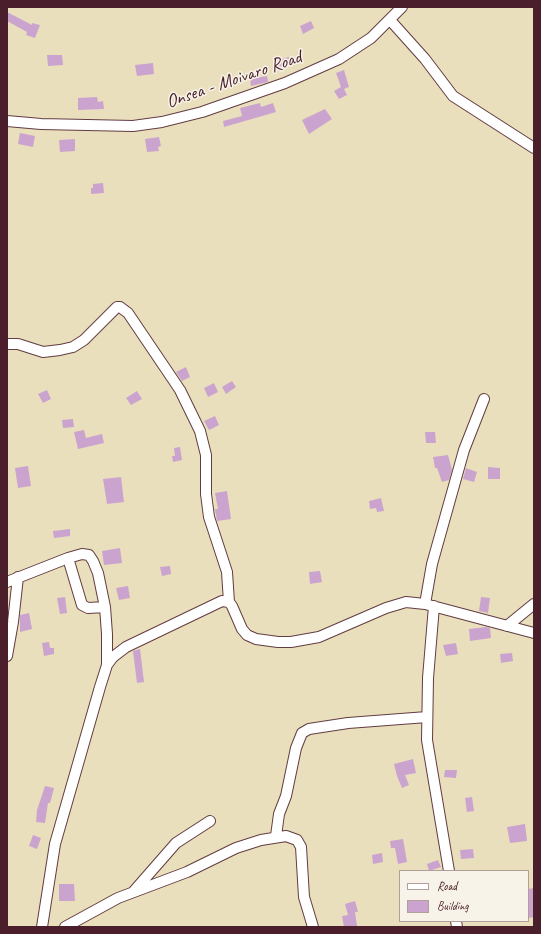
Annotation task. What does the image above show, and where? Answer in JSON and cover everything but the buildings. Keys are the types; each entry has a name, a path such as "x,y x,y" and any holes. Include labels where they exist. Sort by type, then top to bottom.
{"street":[{"name":"Onsea - Moivaro Road","path":"7,121 54,125 132,126 180,118 248,98 317,70 357,48 390,20 402,7"},
{"path":"390,20 425,59 453,96 534,148"},
{"path":"7,344 18,344 43,352 60,350 73,346 84,340 117,308 124,308 180,390 200,432 206,455 206,494 209,517 227,572 229,602 234,609 242,629 248,635 256,639 278,642 291,642 319,637 397,604 413,602 534,633"},
{"path":"449,870 428,749 427,717 429,605 432,564 464,450 484,399"},
{"path":"7,582 82,554 91,557 98,572 105,607 107,665 54,844 42,927"},
{"path":"68,558 82,605 88,608 105,607"},
{"path":"7,656 13,622 18,577"},
{"path":"107,665 119,652 133,643 218,602 229,602"},
{"path":"507,626 534,604"},
{"path":"276,836 279,814 286,796 296,748 302,733 309,729 348,723 427,717"},
{"path":"133,893 176,842 210,821"},
{"path":"65,927 107,903 194,868 236,848 276,836 293,838 300,842 304,897 313,927"}]}
